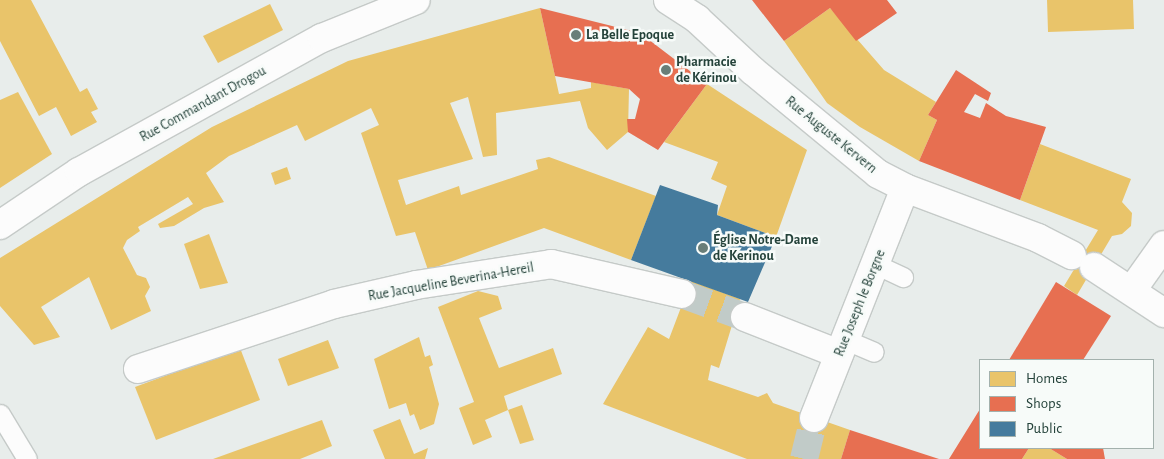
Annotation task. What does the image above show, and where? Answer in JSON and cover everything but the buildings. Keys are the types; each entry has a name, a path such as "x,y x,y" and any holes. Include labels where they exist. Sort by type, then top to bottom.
{"street":[{"name":"Rue Commandant Drogou","path":"0,225 79,172 322,38 416,0"},
{"name":"Rue Auguste Kervern","path":"668,0 697,19 861,163 905,188 1038,238 1083,261 1132,290 1164,313"},
{"name":"Rue Joseph le Borgne","path":"814,418 905,188"},
{"path":"1132,290 1164,246"},
{"name":"Rue Jacqueline Beverina-Hereil","path":"138,369 334,304 416,285 551,264 682,294"},
{"path":"745,317 843,347"}],"lane":[{"path":"875,264 903,277"},
{"path":"843,347 874,352"},
{"path":"0,414 27,459"}],"tunnel":[{"path":"682,294 745,317"},
{"path":"804,459 814,418"}],"place":[{"name":"La Belle Epoque","path":"576,35"},
{"name":"Pharmacie de Kérinou","path":"666,70"},
{"name":"Église Notre-Dame de Kerinou","path":"703,248"}]}
